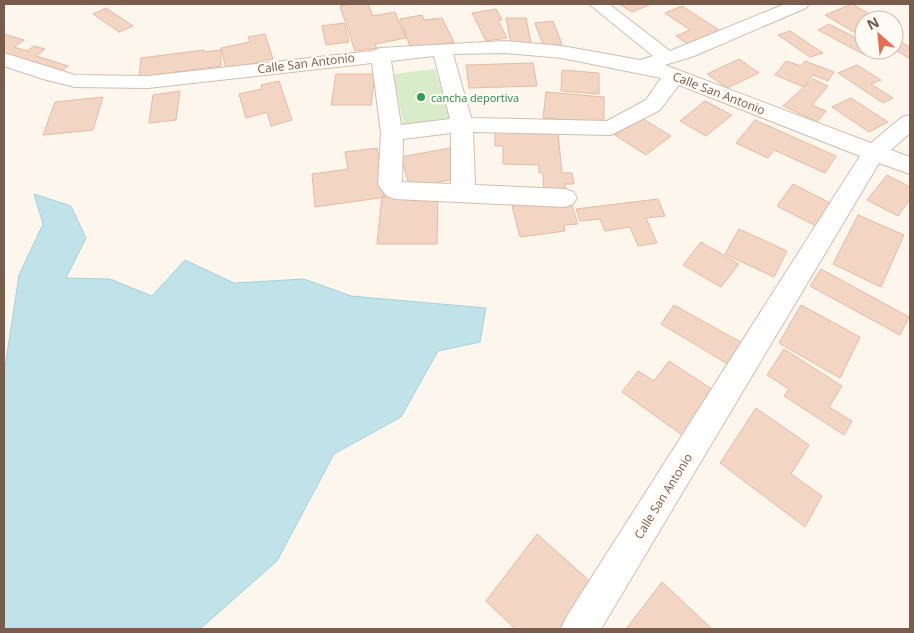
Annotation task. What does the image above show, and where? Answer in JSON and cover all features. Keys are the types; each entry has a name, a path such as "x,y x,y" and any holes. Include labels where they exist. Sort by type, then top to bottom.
{"street":[{"path":"598,4 670,67"},
{"path":"670,67 795,5"},
{"name":"Calle San Antonio","path":"4,59 50,76 75,81 148,82 380,54 442,49 505,47 562,52 658,70 670,67 874,152 580,629"},
{"path":"442,49 462,124 463,193"},
{"path":"380,54 392,133 392,188 565,198"},
{"path":"392,133 462,124 611,128 653,105 669,85 670,67"},
{"path":"910,122 874,152 910,166"}],"green space":[{"name":"cancha deportiva","path":"435,69 451,119 404,127 393,74"}],"water":[{"path":"34,194 71,206 86,238 66,278 110,279 152,296 185,260 234,283 304,279 351,296 486,308 480,342 438,351 401,417 334,454 277,561 200,629 4,629 4,374 19,275 43,224"}],"building":[{"path":"368,4 373,16 395,12 406,38 375,44 377,48 355,51 340,6"},
{"path":"619,4 647,4 649,5 632,12"},
{"path":"852,4 862,10 854,10 854,32 825,15"},
{"path":"682,6 719,30 688,44 676,36 690,30 665,13"},
{"path":"106,8 133,26 119,32 93,14"},
{"path":"496,9 502,20 498,20 507,38 486,41 472,13"},
{"path":"422,15 424,20 442,18 454,42 411,49 400,19"},
{"path":"506,18 526,18 531,43 511,44"},
{"path":"553,21 562,44 543,45 535,23"},
{"path":"344,23 349,42 326,45 322,26"},
{"path":"829,24 854,37 854,49 818,30"},
{"path":"790,31 823,53 810,57 778,35"},
{"path":"4,34 24,40 14,47 27,51 34,46 45,49 36,56 68,66 58,74 4,57"},
{"path":"265,34 273,59 226,69 221,48 250,42 248,37"},
{"path":"904,44 910,47 910,59 904,55"},
{"path":"204,50 204,52 221,50 221,66 139,77 141,58"},
{"path":"739,59 759,73 727,88 707,74"},
{"path":"786,61 801,66 805,61 834,72 828,81 813,75 804,87 775,75"},
{"path":"533,63 537,86 469,88 466,65"},
{"path":"857,65 881,80 871,84 893,98 883,103 838,73"},
{"path":"562,70 599,73 599,94 561,91"},
{"path":"336,74 375,74 371,105 331,105"},
{"path":"813,79 828,86 812,105 826,111 817,122 783,106"},
{"path":"279,81 292,120 271,126 267,112 246,118 239,94 262,89 261,85"},
{"path":"180,91 176,120 149,123 153,95"},
{"path":"546,92 604,97 604,123 543,118"},
{"path":"103,97 93,130 43,135 55,102"},
{"path":"851,98 888,122 869,132 832,107"},
{"path":"705,101 732,115 706,136 680,121"},
{"path":"640,117 671,136 646,155 615,135"},
{"path":"755,120 836,156 825,173 774,150 768,158 736,143"},
{"path":"495,132 558,133 562,173 572,173 574,184 565,184 566,194 544,194 543,173 539,173 539,165 503,164 503,146 495,146"},
{"path":"377,148 386,197 315,207 312,174 348,169 345,152"},
{"path":"450,148 460,178 410,188 401,157"},
{"path":"887,175 910,187 910,199 898,216 867,200"},
{"path":"793,184 834,205 818,227 777,206"},
{"path":"438,193 437,244 377,244 382,195"},
{"path":"658,199 665,216 646,218 657,243 638,246 630,227 605,231 600,219 580,221 576,209"},
{"path":"570,200 578,224 564,225 565,231 520,237 512,206"},
{"path":"858,215 904,235 881,287 833,264"},
{"path":"739,229 787,251 774,277 725,254"},
{"path":"701,242 739,264 721,287 683,265"},
{"path":"821,269 909,317 900,335 810,286"},
{"path":"674,305 744,344 731,366 661,324"},
{"path":"801,305 860,337 840,378 779,343"},
{"path":"784,349 842,386 829,407 852,421 844,435 784,396 789,389 767,375"},
{"path":"669,361 719,394 689,440 622,392 638,371 654,381"},
{"path":"756,408 809,445 791,474 822,496 805,527 720,463"},
{"path":"537,534 593,584 562,629 515,629 486,601"},
{"path":"662,582 712,629 626,629"}],"place":[{"name":"cancha deportiva","path":"421,97"}]}
